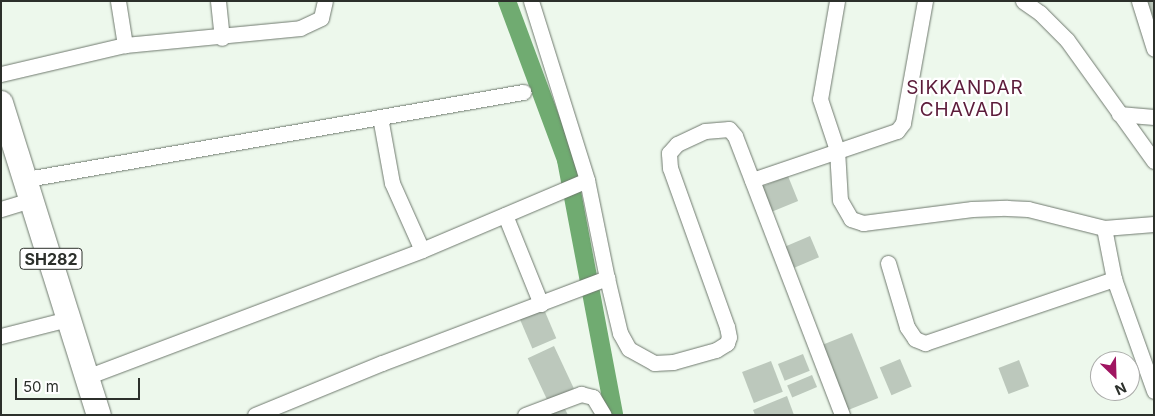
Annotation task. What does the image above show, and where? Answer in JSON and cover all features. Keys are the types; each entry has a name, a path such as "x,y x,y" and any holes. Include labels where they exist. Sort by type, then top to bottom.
{"main road":[{"name":"SH282","path":"1,103 30,189 68,319 89,376 99,415"}],"street":[{"path":"118,1 125,45"},
{"path":"218,1 222,38"},
{"path":"1,74 125,45 222,38 300,28 322,18 325,1"},
{"path":"531,1 587,180 606,278 620,333 629,349 640,358 654,363 673,362 716,350 726,343 729,337 727,326 670,168 669,153 677,144 705,131 729,129 736,136 842,415"},
{"path":"837,1 820,99 837,150 840,200 851,219 863,223 972,209 1007,208 1028,209 1104,228 1154,224"},
{"path":"752,180 837,150 890,135 903,123 924,1"},
{"path":"1023,1 1040,13 1067,40 1154,161"},
{"path":"1139,1 1154,49"},
{"path":"1,209 30,189 380,117 523,92"},
{"path":"1119,114 1154,117"},
{"path":"380,117 395,192 422,250"},
{"path":"89,376 422,250 587,180"},
{"path":"505,215 541,304"},
{"path":"1104,228 1114,279 1154,391"},
{"path":"888,264 907,327 914,339 925,343 1114,279"},
{"path":"255,415 382,363 606,278"},
{"path":"1,336 68,319"},
{"path":"526,415 581,394 593,397 604,415"}],"building":[{"path":"1146,1 1154,1 1154,19"},
{"path":"788,176 798,201 769,213 759,188"},
{"path":"810,236 819,257 791,269 782,248"},
{"path":"543,307 556,338 532,348 519,317"},
{"path":"852,333 878,398 848,410 821,345"},
{"path":"554,346 574,389 548,401 528,358"},
{"path":"803,354 810,371 785,381 778,364"},
{"path":"900,359 912,387 891,395 880,368"},
{"path":"1019,360 1029,386 1008,394 998,368"},
{"path":"771,361 783,392 754,403 742,372"},
{"path":"812,375 817,387 792,398 787,386"},
{"path":"787,396 794,415 755,415 753,410"},
{"path":"564,407 568,415 547,415"}],"waterway":[{"path":"507,1 566,160 614,415"}],"district":[{"name":"SIKKANDAR CHAVADI","path":"965,99"}]}
